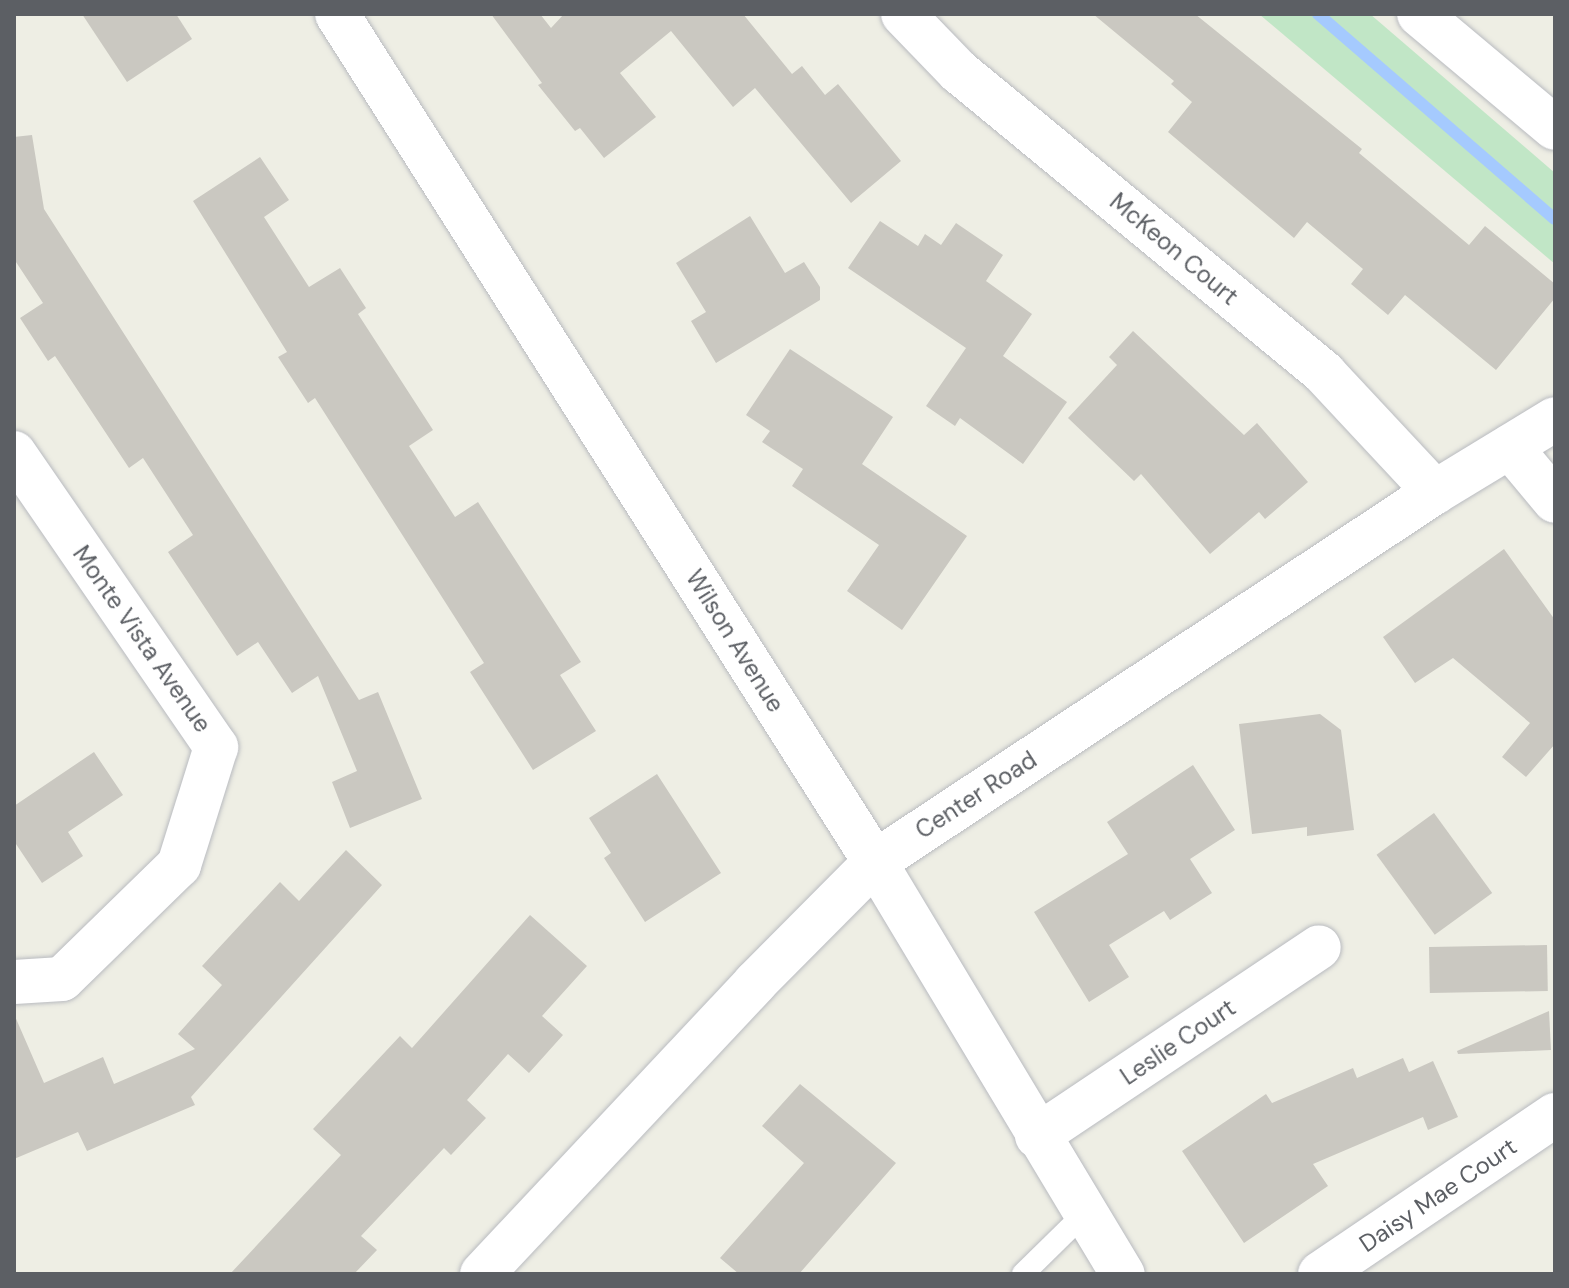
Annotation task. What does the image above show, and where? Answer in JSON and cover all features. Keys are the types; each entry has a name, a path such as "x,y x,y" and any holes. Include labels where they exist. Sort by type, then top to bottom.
{"street":[{"name":"Wilson Avenue","path":"337,14 875,862 1037,1136 1123,1274"},
{"name":"McKeon Court","path":"903,14 958,71 1324,373 1435,492"},
{"path":"1419,14 1555,128"},
{"name":"Center Road","path":"482,1274 755,983 875,862 1435,492 1555,419"},
{"path":"1510,447 1555,501"},
{"name":"Monte Vista Avenue","path":"14,453 216,747 179,865 62,979 14,982"},
{"name":"Leslie Court","path":"1037,1136 1319,947"},
{"name":"Daisy Mae Court","path":"1320,1274 1555,1115"}],"lane":[{"path":"1023,1274 1084,1214"}],"green space":[{"path":"1259,14 1370,14 1555,173 1555,264"}],"building":[{"path":"82,14 176,14 192,39 127,82"},
{"path":"491,14 540,14 551,28 564,14 743,14 792,74 802,66 825,95 838,84 901,161 851,203 755,88 733,107 671,31 620,73 656,117 604,158 580,128 575,131 538,85 542,83"},
{"path":"1093,14 1195,14 1362,149 1359,153 1469,245 1485,226 1555,284 1555,298 1496,370 1405,295 1388,315 1351,284 1363,269 1307,222 1294,238 1168,132 1192,102 1171,84 1174,81"},
{"path":"32,135 44,209 359,700 378,692 422,799 350,828 332,782 357,771 318,676 292,693 258,642 237,656 168,552 193,535 143,458 129,468 55,356 48,361 20,318 43,303 14,259 14,137"},
{"path":"260,157 289,200 264,217 309,287 340,268 366,308 358,314 433,430 409,446 455,517 478,502 581,662 560,675 596,731 533,770 470,672 484,663 315,398 308,403 278,357 287,352 193,201"},
{"path":"750,216 785,273 804,262 820,287 820,300 716,363 691,321 706,312 676,263"},
{"path":"880,221 918,246 925,234 941,245 956,223 1003,255 986,281 1032,314 1003,356 1067,402 1023,464 960,418 955,426 926,406 966,348 848,268"},
{"path":"1133,331 1244,435 1257,423 1308,482 1265,519 1259,512 1210,554 1141,474 1134,481 1068,418 1117,365 1109,357"},
{"path":"790,349 893,417 862,464 967,536 902,630 847,591 879,545 792,486 803,469 762,442 770,431 746,415"},
{"path":"1504,549 1555,620 1555,744 1526,777 1502,757 1530,723 1453,658 1415,683 1383,637"},
{"path":"1320,714 1341,730 1354,830 1307,836 1307,827 1252,834 1239,724"},
{"path":"94,752 123,795 68,832 83,856 42,883 14,841 14,806"},
{"path":"1193,765 1235,830 1190,859 1212,893 1170,920 1164,911 1109,945 1129,977 1089,1002 1034,912 1128,854 1107,822"},
{"path":"657,774 721,873 645,922 604,858 611,853 589,818"},
{"path":"1434,813 1492,893 1435,935 1377,855"},
{"path":"346,850 382,885 191,1097 195,1105 87,1151 78,1132 14,1159 14,1014 44,1083 103,1057 114,1084 195,1049 178,1034 222,985 202,966 280,882 299,901"},
{"path":"530,915 587,966 542,1016 563,1035 529,1073 508,1054 467,1100 486,1118 451,1155 444,1148 361,1236 377,1250 354,1274 230,1274 341,1155 313,1129 400,1036 412,1048"},
{"path":"1547,945 1548,991 1430,993 1429,947"},
{"path":"1549,1011 1551,1050 1458,1054 1457,1051"},
{"path":"1403,1058 1409,1072 1433,1061 1458,1117 1428,1130 1423,1117 1313,1164 1328,1186 1244,1243 1182,1151 1266,1094 1272,1103 1353,1068 1357,1078"},
{"path":"800,1084 896,1163 799,1274 739,1274 720,1258 804,1163 762,1126"}],"waterway":[{"path":"1318,14 1555,219"}]}
